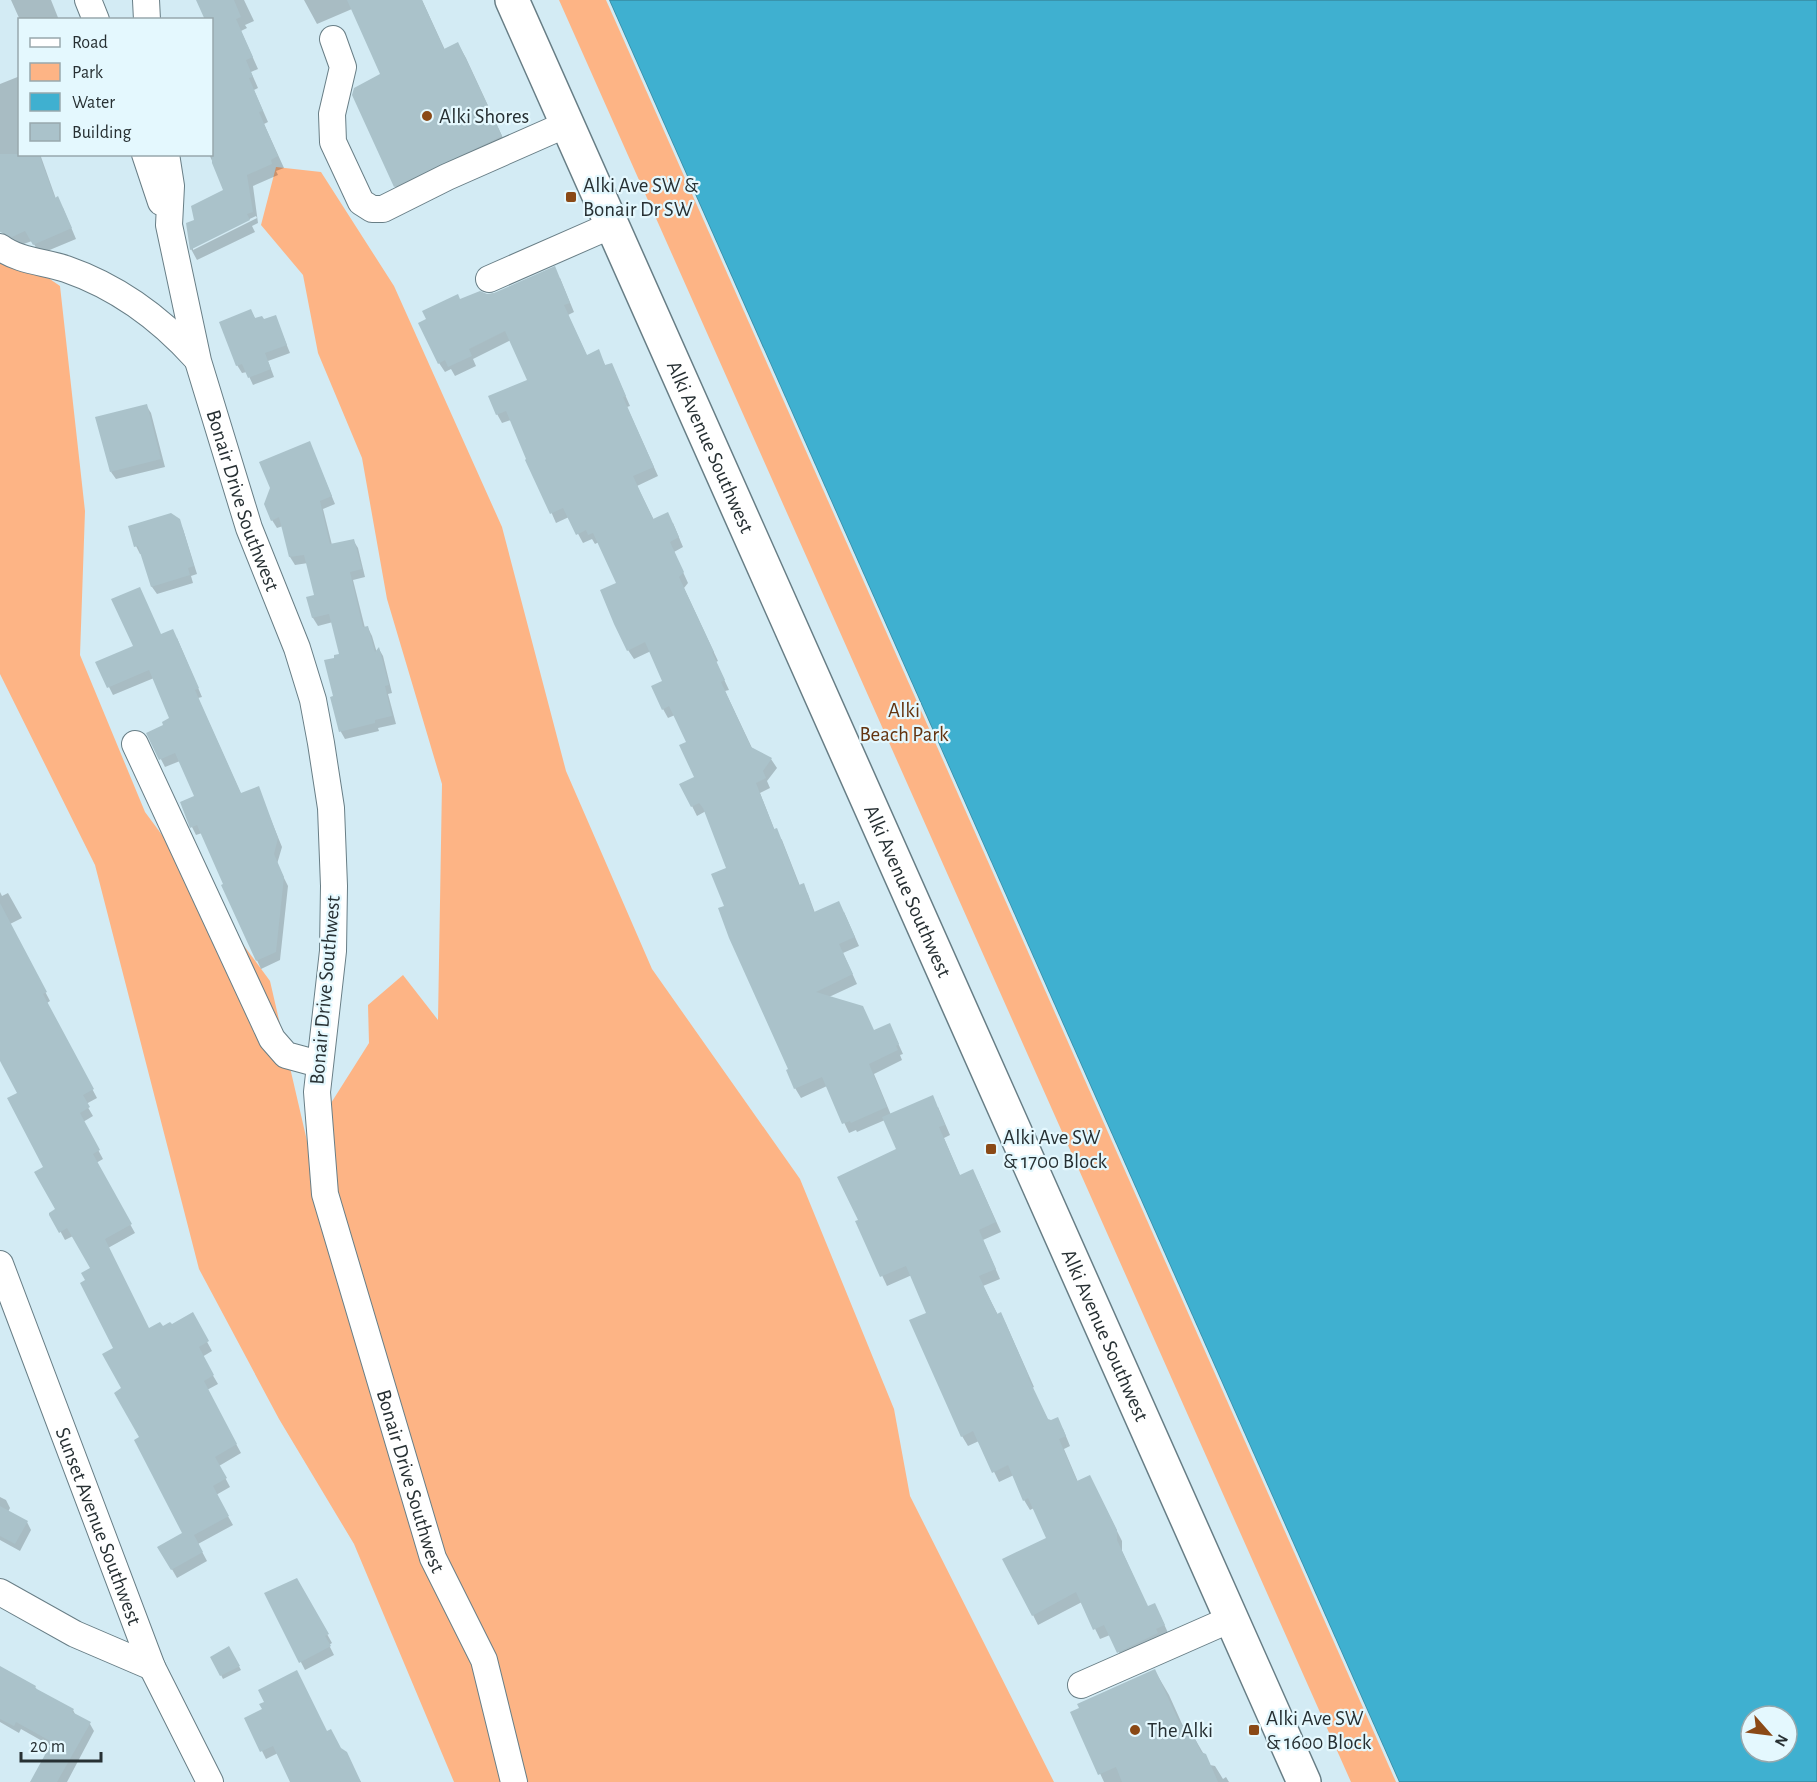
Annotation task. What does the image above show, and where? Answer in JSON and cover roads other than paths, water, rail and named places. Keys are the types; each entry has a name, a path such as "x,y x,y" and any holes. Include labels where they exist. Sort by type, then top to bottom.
{"main road":[{"name":"Alki Avenue Southwest","path":"512,0 1304,1782"}],"street":[{"path":"88,0 95,18"},
{"path":"146,0 147,18"},
{"path":"333,39 343,67 332,114 333,141 361,202 372,209 383,209 447,177 567,124"},
{"path":"146,156 169,225"},
{"name":"Bonair Drive Southwest","path":"166,156 171,186 169,225 198,361 249,528 297,648 313,700 331,808 334,886 333,951 318,1064 317,1092 325,1194 433,1558 484,1660 514,1782"},
{"path":"489,279 612,225"},
{"path":"0,248 37,262 66,269 137,304 175,334 198,361"},
{"path":"135,744 272,1039 286,1055 318,1064"},
{"name":"Sunset Avenue Southwest","path":"0,1264 152,1668 210,1782"},
{"path":"0,1592 75,1634 152,1668"},
{"path":"1081,1685 1232,1619"}],"water":[{"path":"609,0 1817,0 1817,1782 1399,1782"}],"place":[{"name":"Alki Shores","path":"427,116"},
{"name":"Alki Ave SW & Bonair Dr SW","path":"571,197"},
{"name":"Alki Ave SW & 1700 Block","path":"991,1149"},
{"name":"The Alki","path":"1135,1730"},
{"name":"Alki Ave SW & 1600 Block","path":"1254,1730"}],"park label":[{"name":"Alki Beach Park","path":"904,722"}]}
